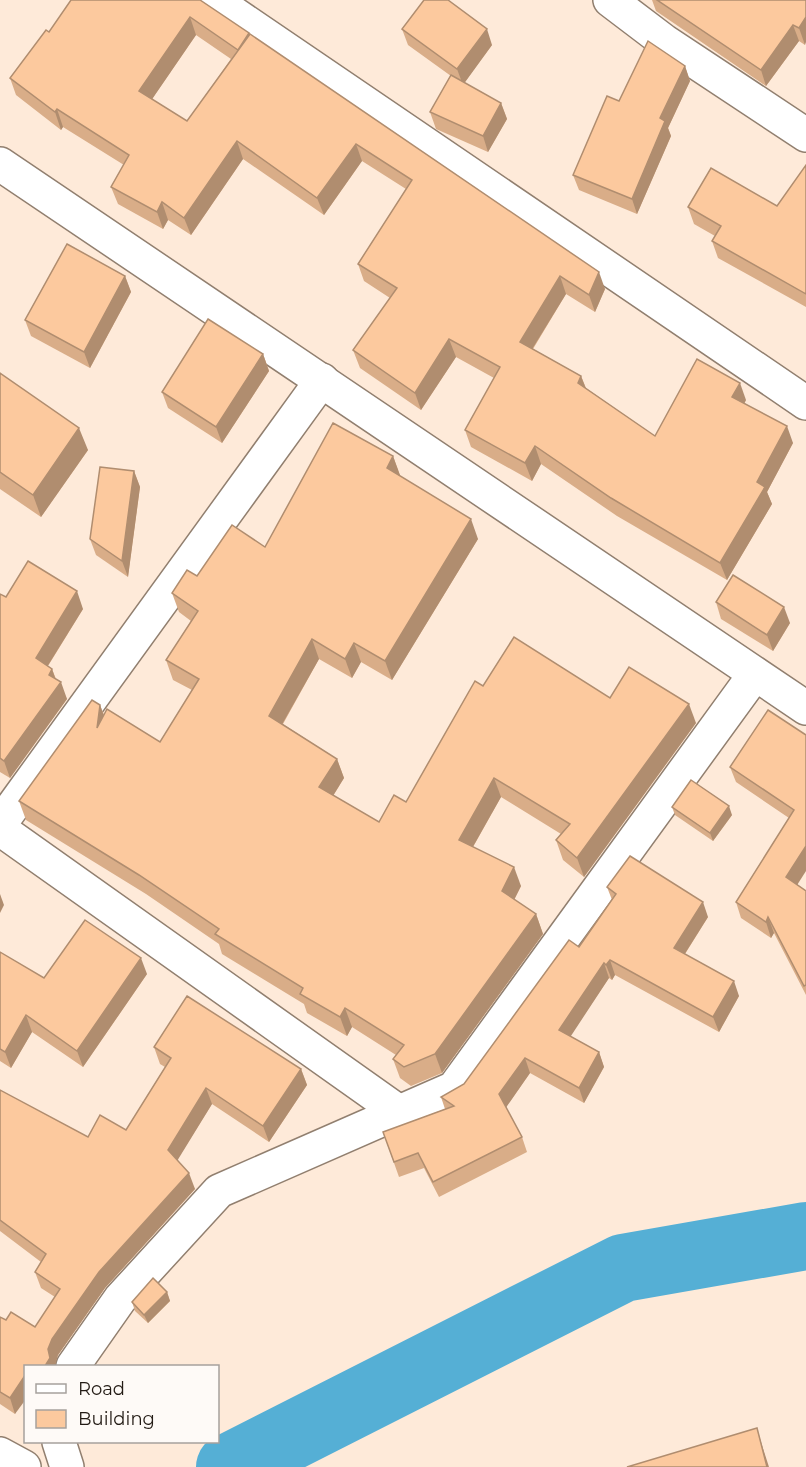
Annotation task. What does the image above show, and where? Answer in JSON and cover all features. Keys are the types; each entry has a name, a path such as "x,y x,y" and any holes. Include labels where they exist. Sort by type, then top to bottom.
{"street":[{"path":"214,0 806,403"},
{"path":"610,0 664,41 806,135"},
{"path":"0,164 806,708"},
{"path":"0,824 322,380"},
{"path":"74,1365 120,1299 219,1191 453,1088 755,674"},
{"path":"0,830 399,1112"},
{"path":"59,1443 67,1467"},
{"path":"0,1454 24,1467"}],"building":[{"path":"71,0 200,0 249,33 238,50 190,17 139,91 187,121 250,34 599,272 589,295 560,276 520,342 581,376 578,383 655,436 697,359 740,383 732,397 787,426 757,482 765,487 720,563 611,498 535,446 525,463 465,430 500,367 449,339 415,393 353,350 397,288 358,264 412,180 356,144 317,198 237,141 184,218 162,202 157,212 111,187 129,155 57,109 55,112 10,78 46,30 49,32"},
{"path":"424,0 448,0 487,29 457,69 402,29"},
{"path":"657,0 806,0 806,17 799,28 793,25 761,70"},
{"path":"648,41 685,66 660,118 665,121 632,199 573,175 607,96 619,101"},
{"path":"451,75 501,103 483,136 430,112"},
{"path":"806,165 806,294 712,241 721,226 688,207 711,168 777,206"},
{"path":"67,244 125,276 84,352 25,320"},
{"path":"208,319 263,354 216,427 162,392"},
{"path":"0,373 79,428 33,495 0,472"},
{"path":"333,423 393,456 387,468 471,519 385,661 354,643 345,659 312,639 269,716 337,759 319,787 379,822 394,795 406,802 475,681 483,686 514,637 610,698 629,667 689,704 577,858 556,840 570,824 494,778 459,840 514,867 502,891 536,914 435,1054 404,1067 393,1059 404,1045 345,1008 340,1017 300,994 303,988 215,934 219,929 139,875 19,801 92,700 100,705 97,728 107,709 160,742 199,679 166,660 198,611 172,593 187,570 197,576 232,525 265,547"},
{"path":"100,467 134,471 122,561 90,539"},
{"path":"28,561 77,591 36,658 52,669 49,675 61,682 4,761 0,758 0,594 6,597"},
{"path":"733,575 784,607 767,635 716,602"},
{"path":"768,710 806,735 806,846 786,877 806,891 806,985 804,986 768,917 766,922 736,902 794,810 730,767"},
{"path":"691,780 729,806 710,833 672,807"},
{"path":"630,856 703,902 674,948 734,981 713,1017 610,960 606,965 604,963 559,1030 599,1052 579,1088 525,1058 499,1094 522,1137 433,1182 418,1153 394,1162 383,1132 454,1106 441,1097 464,1084 569,940 579,947 616,894 607,887"},
{"path":"85,920 141,958 77,1051 26,1015 5,1052 0,1049 0,952 44,978"},
{"path":"187,996 301,1069 263,1126 206,1088 168,1150 189,1173 99,1272 52,1339 48,1349 50,1358 46,1365 24,1365 24,1377 10,1398 0,1392 0,1317 6,1320 11,1312 35,1327 60,1289 35,1272 46,1254 0,1220 0,1090 88,1137 100,1115 126,1130 171,1058 154,1047"},
{"path":"153,1278 167,1292 144,1315 132,1302"},
{"path":"757,1428 767,1467 627,1467"}],"waterway":[{"path":"230,1467 623,1268 806,1236"}]}
